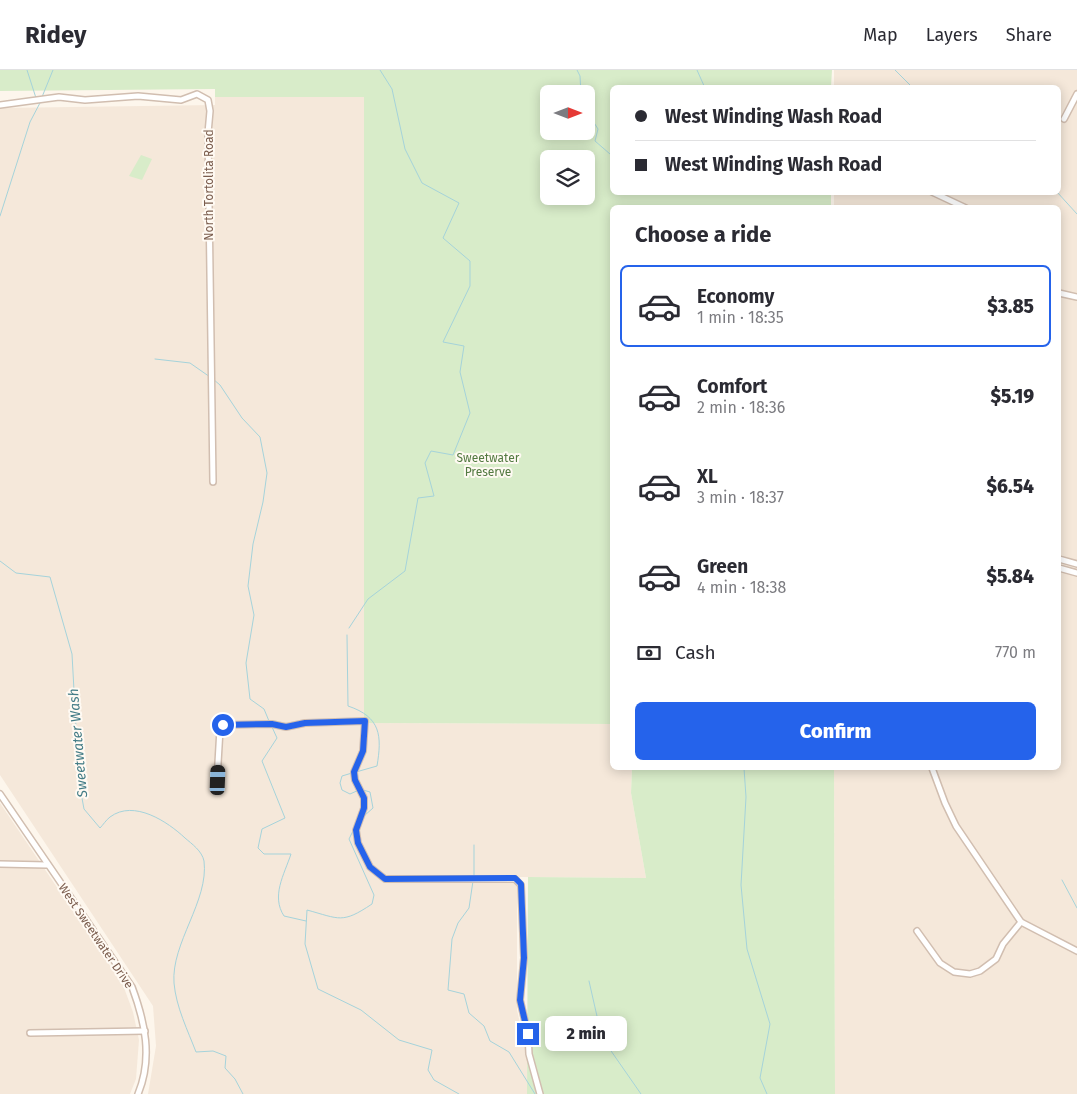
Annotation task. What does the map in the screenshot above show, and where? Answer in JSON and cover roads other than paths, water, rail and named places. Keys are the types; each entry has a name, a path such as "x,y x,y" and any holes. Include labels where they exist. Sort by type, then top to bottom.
{"street":[{"name":"North Tortolita Road","path":"0,104 59,97 86,100 138,96 181,100 197,94 208,100 210,111 208,133 213,482"},
{"path":"1064,119 1077,94"},
{"path":"938,195 960,205"},
{"path":"1061,293 1077,297"},
{"path":"1061,560 1077,564"},
{"path":"1061,569 1077,573"},
{"path":"218,780 220,729 229,724 272,724 286,727 305,723 365,721 363,751 354,772 355,780 364,798 364,808 356,830 358,843 370,867 385,879 515,878 521,884 524,958 520,1000 528,1034 529,1054 540,1094"},
{"path":"933,770 944,803 956,826 1022,922 1077,951"},
{"name":"West Sweetwater Drive","path":"0,794 132,987 143,1017 145,1031 145,1063 138,1094"},
{"path":"0,864 47,865"},
{"path":"916,931 940,963 954,972 970,974 980,971 996,959 1003,944 1022,922"},
{"path":"30,1033 145,1031"}],"waterway":[{"path":"27,70 36,98"},
{"name":"Sweetwater Wash","path":"42,97 53,70"},
{"path":"349,628 368,599 405,571 418,498 434,496 425,463 431,451 453,455 470,413 460,372 464,346 443,342 470,286 470,261 443,238 459,203 422,183 405,149 392,89 380,70"},
{"path":"577,70 580,76 580,85"},
{"path":"697,70 704,85"},
{"path":"895,70 910,85"},
{"name":"Sweetwater Wash","path":"0,216 30,122 41,101"},
{"path":"595,124 598,129 595,141 610,154"},
{"path":"1060,195 1077,214"},
{"path":"155,359 190,363 210,377"},
{"path":"213,379 220,385 242,418 260,437 267,473 263,502 253,544 248,586 254,615 246,663 250,699 264,709 269,721"},
{"name":"Sweetwater Wash","path":"0,561 16,573 50,577 72,654 79,782 84,809 100,828 110,817 119,812 129,810 150,815 178,832 203,857 204,876 201,891 178,953 175,968 175,992 196,1052 213,1051 226,1056 225,1068 235,1079 243,1094"},
{"path":"347,635 348,706 367,716 373,722 379,737 377,766 356,772"},
{"path":"272,727 277,738 262,761 285,818 262,829 258,848 264,854 291,854 280,885 280,908 284,916 306,921"},
{"path":"744,770 746,797 741,885 747,949 770,1024 760,1078 767,1094"},
{"path":"352,773 342,776 340,783 342,790 350,794 359,790"},
{"path":"363,790 370,792 373,808 364,816"},
{"path":"355,827 349,839 374,895 372,904 354,915 341,918 307,910 305,944 318,989 361,1010 399,1040 432,1050 428,1070 434,1080 459,1094"},
{"path":"474,845 474,877"},
{"path":"1062,880 1077,908"},
{"path":"473,881 469,908 458,923 452,939 448,990 464,994 469,1013 484,1026 490,1041 509,1052 535,1094"},
{"path":"589,981 599,1025 609,1048 641,1094"}],"park label":[{"name":"Sweetwater Preserve","path":"488,465"}]}
